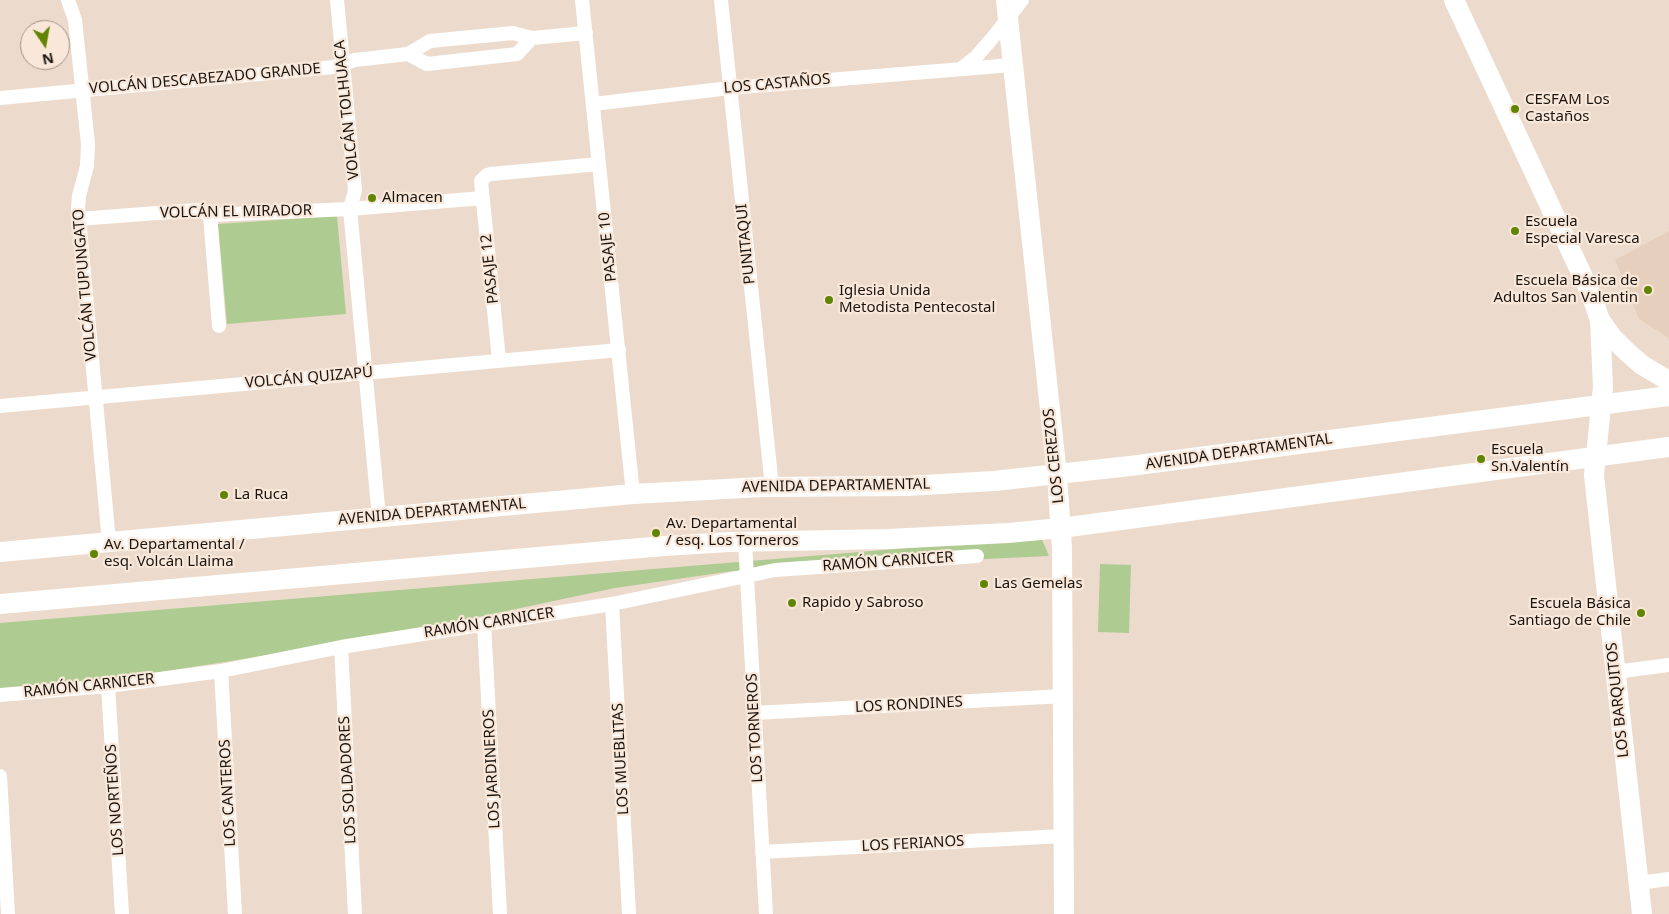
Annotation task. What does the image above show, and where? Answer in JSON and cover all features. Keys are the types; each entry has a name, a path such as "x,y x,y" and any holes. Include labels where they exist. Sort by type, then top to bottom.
{"main road":[{"path":"1454,0 1588,288 1600,320 1626,352 1669,380"},
{"name":"LOS CEREZOS","path":"1007,10 1057,475 1061,528 1064,914"},
{"name":"LOS BARQUITOS","path":"1600,320 1603,368 1595,482 1642,914"},
{"name":"AVENIDA DEPARTAMENTAL","path":"0,552 633,494 706,489 906,486 994,481 1057,475 1669,396"},
{"path":"0,604 545,556 745,542 1008,533 1061,528 1669,447"}],"street":[{"name":"VOLCÁN TUPUNGATO","path":"68,0 73,13 88,155 79,196 78,219 109,542"},
{"name":"VOLCÁN TOLHUACA","path":"337,0 355,190 350,209 378,517"},
{"name":"PASAJE 10","path":"582,0 633,494"},
{"name":"PUNITAQUI","path":"721,0 772,487"},
{"path":"962,68 976,56 1007,10 1022,0"},
{"name":"VOLCÁN DESCABEZADO GRANDE","path":"0,98 334,67 355,60 408,54 430,41 513,33 532,38 586,33"},
{"name":"VOLCÁN DESCABEZADO GRANDE","path":"408,54 427,64 517,54 532,38"},
{"name":"LOS CASTAÑOS","path":"593,104 730,88 1012,65"},
{"name":"PASAJE 12","path":"499,360 481,181 484,177 491,174 599,164"},
{"name":"VOLCÁN EL MIRADOR","path":"78,219 197,210 210,215 350,209 482,198"},
{"path":"210,215 220,326"},
{"name":"VOLCÁN QUIZAPÚ","path":"0,406 618,350"},
{"name":"LOS TORNEROS","path":"745,542 766,914"},
{"name":"RAMÓN CARNICER","path":"0,695 108,686 221,671 340,647 612,604 775,570 977,556"},
{"name":"LOS MUEBLITAS","path":"612,604 629,914"},
{"name":"LOS JARDINEROS","path":"484,624 500,914"},
{"name":"LOS SOLDADORES","path":"340,647 355,914"},
{"path":"1615,672 1669,665"},
{"name":"LOS CANTEROS","path":"221,671 235,914"},
{"name":"LOS NORTEÑOS","path":"108,686 122,914"},
{"name":"LOS RONDINES","path":"755,713 1063,696"},
{"path":"0,776 8,914"},
{"name":"LOS FERIANOS","path":"762,852 1063,836"},
{"path":"1639,883 1669,879"}],"shaded area":[{"name":"Escuela Básica de Adultos San Valentin","path":"1669,231 1669,338 1639,319 1615,260"}],"green space":[{"path":"337,216 346,314 227,324 218,224"},
{"path":"1041,537 1049,556 733,571 615,588 478,617 225,662 100,681 0,690 0,623"},
{"path":"1100,564 1131,565 1129,633 1098,632"}],"place":[{"name":"CESFAM Los Castaños","path":"1515,109"},
{"name":"Almacen","path":"372,198"},
{"name":"Escuela Especial Varesca","path":"1515,231"},
{"name":"Escuela Básica de Adultos San Valentin","path":"1648,290"},
{"name":"Iglesia Unida Metodista Pentecostal","path":"829,300"},
{"name":"Escuela Sn.Valentín","path":"1481,459"},
{"name":"La Ruca","path":"224,495"},
{"name":"Av. Departamental / esq. Los Torneros","path":"656,533"},
{"name":"Av. Departamental / esq. Volcán Llaima","path":"94,554"},
{"name":"Las Gemelas","path":"984,584"},
{"name":"Rapido y Sabroso","path":"792,603"},
{"name":"Escuela Básica Santiago de Chile","path":"1641,613"}]}
